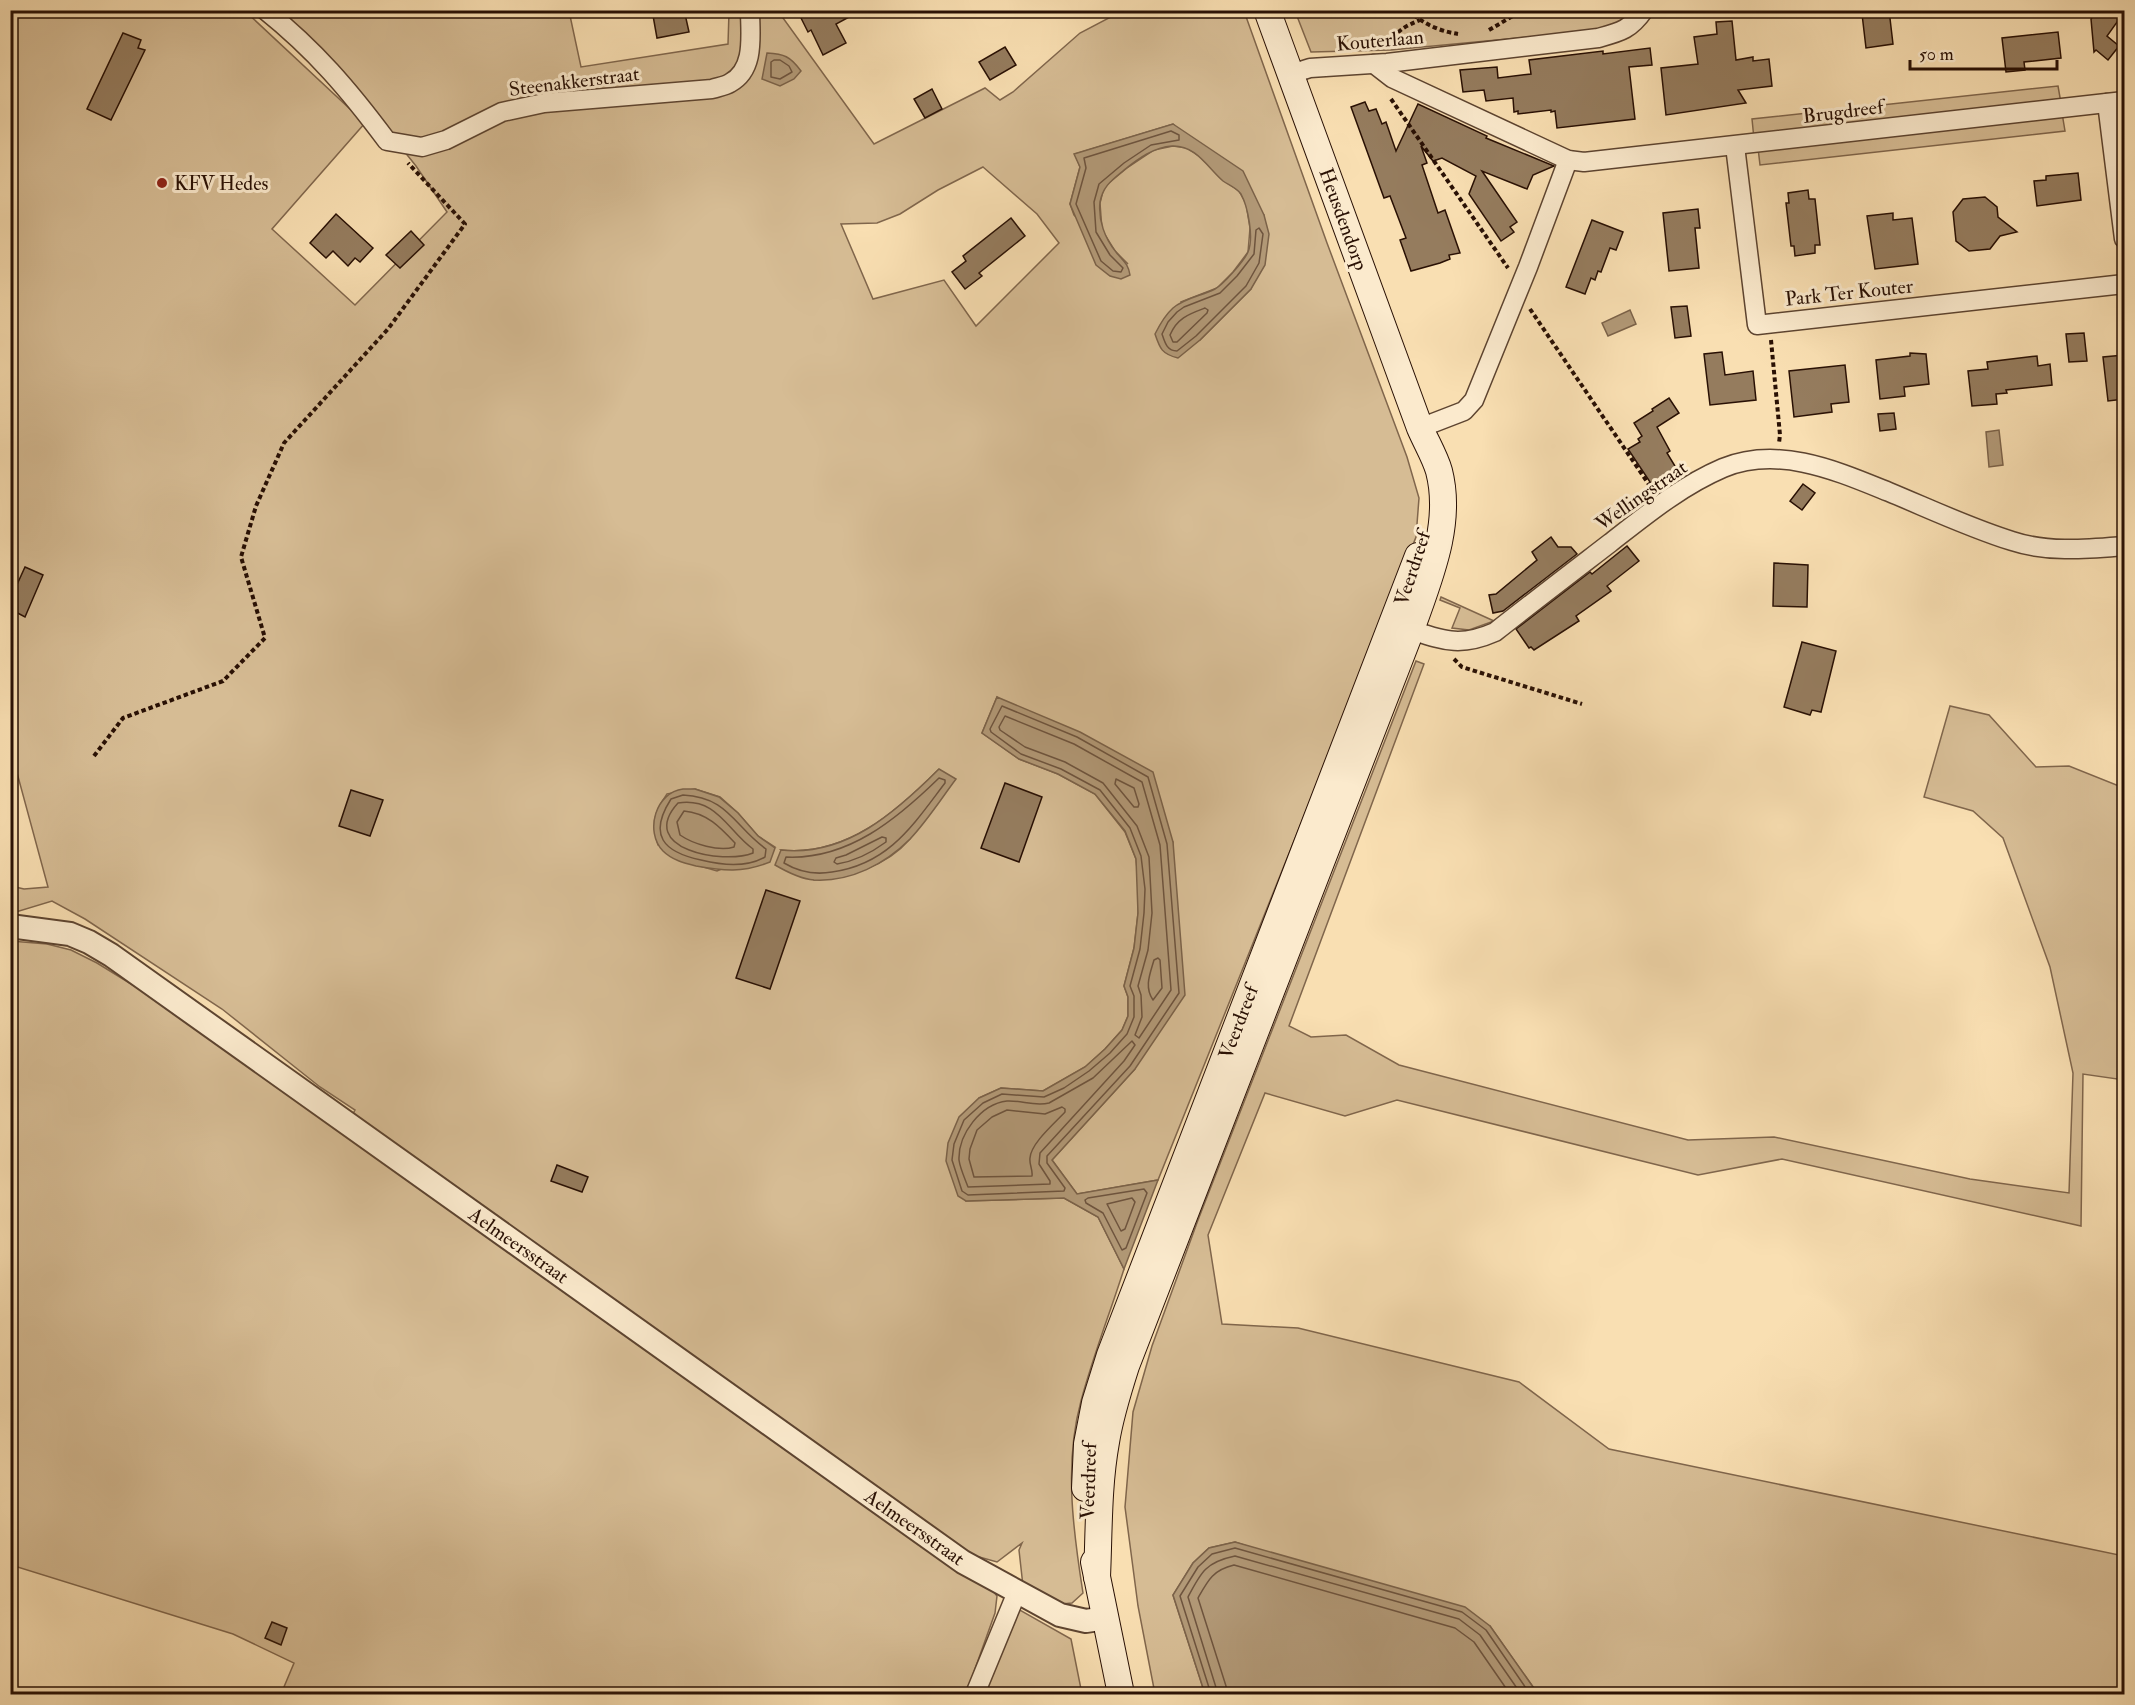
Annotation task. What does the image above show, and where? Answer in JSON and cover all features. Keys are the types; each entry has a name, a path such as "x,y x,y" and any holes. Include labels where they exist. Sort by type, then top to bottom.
{"main road":[{"name":"Heusdendorp","path":"1267,10 1420,428"},
{"name":"Veerdreef","path":"1121,1695 1097,1577 1105,1444 1113,1405 1240,1043 1402,627 1428,516 1429,489 1420,428"}],"street":[{"path":"265,10 315,53 353,95 387,141"},
{"name":"Steenakkerstraat","path":"387,141 422,147 446,140 502,112 544,103 712,89 731,82 747,64 750,50 750,10"},
{"name":"Kouterlaan","path":"1291,74 1310,68 1381,64 1598,38 1622,32 1635,23 1644,10"},
{"name":"Brugdreef","path":"1381,64 1392,78 1568,160 1584,162 2116,102"},
{"path":"2116,102 2124,239"},
{"name":"Park Ter Kouter","path":"1735,146 1757,325 2124,284"},
{"path":"1420,428 1464,411 1474,400 1568,160"},
{"name":"Wellingstraat","path":"1402,627 1460,642 1476,641 1495,632 1661,503 1693,483 1724,468 1750,460 1777,459 1817,465 1845,474 2013,542 2044,548 2124,546"},
{"name":"Aelmeersstraat","path":"10,926 70,934 111,955 632,1323 963,1562 1017,1592"},
{"path":"975,1695 1017,1592 1060,1615 1073,1619 1086,1621 1106,1618"}],"path":[{"path":"1408,10 1420,20 1436,28 1456,34 1466,34"},
{"path":"1484,32 1492,30 1523,10"},
{"path":"1565,10 1573,12 1593,10"},
{"path":"1381,64 1393,37 1401,28 1420,20"},
{"path":"94,756 123,718 223,681 265,638 241,557 255,507 284,443 388,329 465,224 387,141"},
{"path":"1769,324 1780,435 1777,459"},
{"path":"1452,641 1452,656 1462,667 1582,704"}],"shaded area":[{"path":"738,10 778,11 874,144 985,88 1000,100 1013,92 1080,33 1122,11 1244,11 1407,457 1419,498 1416,537 1158,1180 1077,1194 1052,1160 1135,1069 1173,842 997,697 982,733 1019,759 1058,774 1095,794 1125,832 1136,859 1139,889 1138,913 1134,948 1124,986 1128,997 1128,1016 1122,1030 1085,1067 1043,1091 1001,1088 979,1098 966,1201 1064,1198 1098,1217 1124,1269 1096,1351 1076,1424 1072,1497 1083,1593 1072,1603 1062,1604 1023,1586 1019,1550 1022,1543 997,1562 979,1557 970,1576 990,1587 997,1596 995,1613 966,1694 281,1694 294,1663 233,1634 11,1565 11,941 47,944 71,950 97,963 149,995 343,1132 355,1110 320,1087 222,1009 85,919 52,901 16,912 11,910 11,886 24,889 48,887 10,747 11,11 245,11 365,123 272,229 355,305 447,212 416,166 343,75 277,11 569,11 581,67 728,44 729,12","holes":["1173,124 1264,215 1251,289 1200,340 1181,302 1217,288 1248,252 1250,228 1246,204 1239,191 1187,148 1173,146 1154,150 1104,187 1100,203 1102,230 1115,251 1128,264 1074,215 1070,204 1080,167 1075,154","983,167 1037,214 1059,243 976,326 944,280 873,299 841,224 877,223 900,214 938,190","939,769 922,816 910,839 890,857 866,869 814,880 781,850 805,850 848,839 868,828 905,801","695,789 720,797 758,836 775,847 717,871 700,866 658,845 655,818 667,794"]},
{"path":"1295,11 1635,11 1622,23 1603,30 1391,50 1311,52"},
{"path":"2058,86 2061,103 1754,139 1752,119"},
{"path":"2062,113 2065,131 1760,165 1758,148"},
{"path":"1441,597 1494,621 1469,630 1452,628 1460,608 1440,600"},
{"path":"1416,661 1424,664 1289,1026 1311,1037 1346,1035 1399,1065 1688,1140 1774,1137 1970,1179 2069,1193 2073,1073 2050,967 2003,838 1973,811 1924,797 1950,706 1989,715 2036,767 2069,766 2124,788 2124,1080 2083,1074 2081,1226 1782,1159 1698,1175 1397,1100 1345,1116 1265,1093 1208,1235 1222,1324 1298,1328 1519,1382 1609,1449 2124,1556 2124,1694 1538,1694 1490,1626 1235,1542 1209,1548 1193,1563 1173,1595 1205,1694 1155,1694 1138,1606 1125,1507 1133,1412 1152,1346 1198,1220"},
{"path":"1016,1608 1071,1639 1082,1694 982,1694"}],"water":[{"path":"767,53 786,57 801,71 794,79 780,86 762,79"},
{"path":"1173,124 1243,171 1264,215 1269,234 1265,265 1251,289 1200,340 1178,358 1162,350 1155,334 1173,308 1219,287 1246,256 1250,246 1250,231 1248,214 1241,194 1188,149 1172,146 1146,154 1109,184 1100,202 1101,222 1106,235 1129,271 1130,275 1121,279 1110,276 1096,265 1070,204 1080,167 1074,154"},
{"path":"1630,310 1636,324 1608,336 1602,323"},
{"path":"1999,430 2003,465 1989,467 1986,432"},
{"path":"997,697 1080,732 1153,772 1173,842 1185,995 1135,1069 1052,1160 1077,1194 1158,1180 1124,1269 1098,1217 1064,1198 966,1201 958,1196 946,1161 948,1143 959,1117 979,1098 1001,1088 1043,1091 1085,1067 1122,1030 1128,1016 1128,997 1124,986 1134,948 1138,913 1136,859 1125,831 1095,794 1058,774 1019,759 982,733"},
{"path":"939,769 956,779 910,839 890,856 866,870 828,880 804,878 775,865 781,850 805,850 827,846 848,839 868,828 905,801"},
{"path":"683,789 695,789 719,797 738,813 758,836 775,848 770,862 751,868 724,870 687,864 663,851 654,833 656,814 666,797"},
{"path":"1235,1542 1465,1607 1490,1626 1538,1694 1205,1694 1173,1595 1193,1563 1209,1548"}],"building":[{"path":"652,10 681,10 681,14 685,14 689,32 657,38"},
{"path":"797,10 862,10 836,24 846,43 823,55 811,30 808,32"},
{"path":"1870,10 1889,10 1893,44 1866,48 1862,14 1871,13"},
{"path":"2098,10 2110,10 2120,18 2107,36 2119,46 2108,60 2096,50 2094,52 2091,19"},
{"path":"1732,21 1736,60 1753,57 1753,61 1769,59 1772,86 1738,90 1746,103 1666,115 1661,68 1698,64 1694,37 1717,34 1716,22"},
{"path":"2058,32 2061,58 2024,62 2025,70 2006,72 2002,38"},
{"path":"123,33 141,40 138,48 145,50 111,120 87,109"},
{"path":"1005,47 1016,65 990,80 979,62"},
{"path":"1650,48 1652,65 1629,67 1635,119 1557,128 1555,111 1518,114 1518,111 1514,112 1513,98 1486,101 1484,90 1463,92 1460,70 1497,67 1498,78 1531,74 1529,60"},
{"path":"932,89 942,109 925,118 914,99"},
{"path":"1365,102 1369,111 1376,109 1382,124 1386,122 1396,151 1418,104 1487,136 1486,138 1554,166 1533,175 1527,189 1482,171 1517,222 1510,227 1514,232 1501,241 1469,194 1476,176 1442,158 1433,161 1421,146 1427,163 1422,165 1438,213 1445,210 1460,253 1449,255 1450,259 1440,263 1411,271 1400,240 1406,238 1390,196 1384,198 1351,107"},
{"path":"2078,173 2081,200 2037,206 2034,181 2046,180 2046,176"},
{"path":"1808,190 1809,199 1815,199 1820,245 1815,245 1815,253 1795,256 1794,246 1791,246 1786,203 1789,203 1788,193"},
{"path":"1985,197 1997,207 1998,217 2017,232 2000,236 1990,249 1969,251 1956,241 1953,212 1963,199"},
{"path":"1698,209 1700,228 1695,228 1699,268 1669,271 1663,213"},
{"path":"1893,213 1893,220 1912,218 1918,264 1875,269 1867,216"},
{"path":"336,214 373,248 360,262 355,258 348,266 333,251 326,258 310,243"},
{"path":"1011,218 1025,236 979,273 982,276 965,289 952,272 966,261 963,256"},
{"path":"1592,220 1623,232 1616,250 1610,248 1601,272 1598,271 1595,280 1591,278 1585,294 1566,287"},
{"path":"411,231 424,245 400,268 386,255"},
{"path":"1687,306 1691,336 1675,338 1671,307"},
{"path":"2084,333 2087,361 2069,362 2066,334"},
{"path":"1722,352 1725,375 1753,371 1756,400 1710,405 1704,354"},
{"path":"1910,353 1926,354 1929,384 1904,387 1905,396 1880,399 1876,360 1910,356"},
{"path":"2124,355 2124,399 2108,401 2103,357"},
{"path":"2037,356 2038,366 2050,364 2052,385 2006,390 2007,393 1996,394 1997,404 1972,406 1968,371 1988,369 1987,362"},
{"path":"1845,365 1849,402 1831,404 1832,412 1794,417 1789,371"},
{"path":"1669,398 1679,413 1657,427 1670,451 1667,453 1681,476 1656,491 1628,449 1640,442 1638,439 1642,436 1634,423"},
{"path":"1894,413 1896,429 1880,431 1878,414"},
{"path":"1803,484 1815,493 1802,510 1790,501"},
{"path":"1551,537 1558,547 1571,547 1577,554 1503,611 1493,613 1489,595 1496,594 1537,560 1532,552"},
{"path":"1627,546 1639,561 1607,586 1611,591 1576,616 1579,621 1534,650 1529,648 1516,629"},
{"path":"1774,563 1808,565 1807,607 1773,606"},
{"path":"25,567 43,575 25,617 10,609 10,600"},
{"path":"1802,642 1836,651 1821,712 1812,710 1810,715 1784,707"},
{"path":"1005,783 1042,797 1019,862 981,848"},
{"path":"351,790 383,800 370,836 339,826"},
{"path":"766,890 800,901 770,989 736,978"},
{"path":"557,1165 588,1177 582,1192 551,1181"},
{"path":"272,1622 287,1628 281,1645 265,1638"}],"place":[{"name":"KFV Hedes","path":"162,183"}]}
